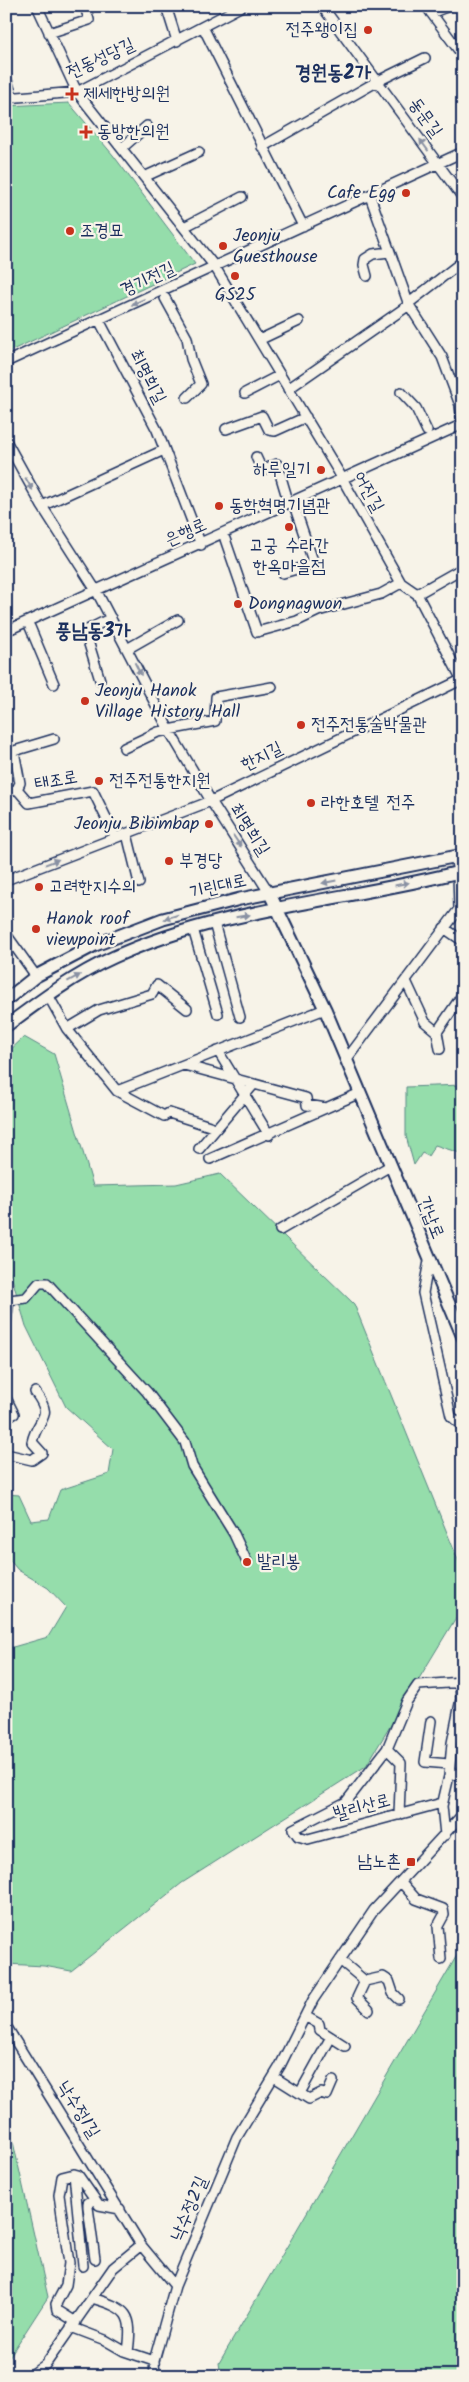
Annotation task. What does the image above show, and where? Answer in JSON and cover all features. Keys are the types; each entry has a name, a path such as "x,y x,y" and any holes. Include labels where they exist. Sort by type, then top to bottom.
{"street":[{"name":"어진길","path":"37,6 77,92 215,267 306,417 401,583 417,594 462,680"},
{"path":"49,33 89,20 85,6"},
{"path":"166,6 177,40"},
{"name":"전동성당길","path":"6,77 9,95 77,92 242,6"},
{"name":"동문길","path":"322,6 463,198"},
{"path":"449,6 428,10 463,56"},
{"path":"204,27 262,147 303,226"},
{"path":"262,147 378,81 425,58"},
{"path":"122,148 147,126"},
{"path":"144,178 198,152"},
{"name":"경기전길","path":"6,362 463,152"},
{"path":"370,196 388,252 409,304"},
{"path":"184,227 242,197"},
{"path":"367,276 364,265 365,259 373,254 388,252"},
{"path":"288,389 409,304 463,261"},
{"name":"경기전길","path":"165,298 186,338 191,359 201,384 187,398"},
{"name":"은행로","path":"6,631 97,592 462,426 460,405 442,357 409,304"},
{"name":"최명희길","path":"99,320 157,430 201,545"},
{"path":"259,340 299,321"},
{"path":"244,393 280,375"},
{"path":"401,392 416,408 427,431"},
{"path":"226,429 262,416 269,430 275,431 306,417"},
{"name":"최명희길","path":"6,441 42,506 97,592 170,732 270,894"},
{"path":"42,506 164,450"},
{"path":"256,457 262,470 277,464 286,494"},
{"path":"283,573 314,564 295,508"},
{"name":"은행로","path":"225,540 257,632 297,621 318,611 381,594 401,583"},
{"path":"417,594 463,568"},
{"path":"100,680 84,631 111,618"},
{"path":"127,649 178,620"},
{"path":"30,627 54,684"},
{"name":"한지길","path":"6,880 211,801 462,680"},
{"path":"124,748 158,732 170,732 215,721 216,697 252,689 272,687"},
{"path":"252,689 252,699"},
{"name":"태조로","path":"6,792 17,788 20,783 14,751 54,739"},
{"name":"태조로","path":"17,788 29,803 93,791 113,832"},
{"path":"127,834 139,883"},
{"name":"기린대로","path":"6,1000 36,976 95,945 188,911 459,856 461,910 444,928 346,1060"},
{"name":"기린대로","path":"6,1026 48,995 114,957 193,929 277,909 460,872"},
{"name":"간납로","path":"270,894 324,1009 463,1337"},
{"name":"기린대로","path":"214,923 240,1017"},
{"path":"444,928 463,941"},
{"name":"기린대로","path":"193,929 218,1014"},
{"path":"6,934 36,976"},
{"path":"406,981 425,1022 437,1032 440,1049"},
{"path":"67,1028 99,1010 152,994 157,985 187,1009"},
{"path":"437,1032 463,994"},
{"path":"48,995 67,1028 117,1091 164,1116 169,1113 216,1128"},
{"path":"117,1091 324,1009"},
{"path":"218,1052 268,1135"},
{"path":"184,1065 306,1098 307,1104 326,1108"},
{"path":"199,1149 254,1084"},
{"path":"210,1159 360,1093"},
{"path":"280,1230 390,1166"},
{"path":"429,1260 423,1293 451,1416 463,1427"},
{"path":"6,1323 8,1299 26,1298 39,1283 47,1283 147,1392 185,1442 192,1466 234,1534 247,1562"},
{"path":"6,1454 32,1460 42,1453 32,1442 34,1430 44,1419 44,1405 35,1392"},
{"path":"6,1398 14,1414"},
{"path":"400,1815 401,1763 387,1749 407,1702 418,1685 462,1682 460,1724 449,1764 449,1776 442,1804 445,1835"},
{"path":"430,1721 425,1762 449,1764"},
{"name":"발리산로","path":"387,1749 346,1802 293,1829 298,1836 308,1839 442,1804"},
{"path":"449,1776 463,1772"},
{"name":"낙수정2길","path":"155,2376 154,2361 175,2286 237,2137 274,2077 313,2000 374,1910 463,1814"},
{"path":"400,1882 416,1899 443,1909 444,1914 438,1926 441,1959"},
{"path":"340,1960 365,1981"},
{"path":"365,1981 383,1977 389,1981 393,1993 399,1999"},
{"path":"365,1981 357,1998 369,2010"},
{"path":"305,2016 319,2024 320,2030 345,2046"},
{"name":"낙수정1길","path":"8,2029 141,2246 175,2286"},
{"path":"300,2093 331,2037"},
{"path":"274,2077 309,2098 321,2093 327,2094 333,2081"},
{"path":"120,2209 100,2204 82,2178 74,2174 62,2178 60,2184 61,2214 69,2263 66,2285 56,2304 57,2310 74,2325 128,2352 154,2361"},
{"path":"74,2174 83,2266"},
{"path":"95,2199 88,2203 95,2259"},
{"path":"30,2376 45,2365 113,2268 141,2246"},
{"path":"92,2298 116,2305 126,2315 130,2333 128,2352"}],"green space":[{"path":"69,103 113,155 195,264 6,353 6,106"},
{"path":"24,1037 54,1054 93,1186 176,1184 220,1174 354,1304 463,1572 463,1606 366,1766 182,1883 71,1971 44,1966 6,1964 6,1649 48,1637 66,1607 48,1588 18,1570 6,1556 6,1494 19,1495 31,1521 49,1519 60,1490 109,1474 113,1449 66,1407 26,1326 6,1258 6,1054"},
{"path":"463,1085 463,1154 435,1145 428,1156 422,1153 414,1165 406,1136 406,1087"},
{"path":"463,1945 463,2376 221,2376 219,2363"},
{"path":"6,2111 48,2297 6,2362"}],"place":[{"name":"전주왱이집","path":"368,30"},
{"name":"제세한방의원","path":"72,94"},
{"name":"동방한의원","path":"86,132"},
{"name":"Cafe Egg","path":"406,193"},
{"name":"조경묘","path":"70,231"},
{"name":"Jeonju Guesthouse","path":"223,246"},
{"name":"GS25","path":"235,276"},
{"name":"하루일기","path":"321,470"},
{"name":"동학혁명기념관","path":"219,506"},
{"name":"고궁 수라간 한옥마을점","path":"289,527"},
{"name":"Dongnagwon","path":"238,604"},
{"name":"Jeonju Hanok Village History Hall","path":"85,701"},
{"name":"전주전통술박물관","path":"301,725"},
{"name":"전주전통한지원","path":"99,781"},
{"name":"라한호텔 전주","path":"311,803"},
{"name":"Jeonju Bibimbap","path":"209,824"},
{"name":"부경당","path":"169,861"},
{"name":"고려한지수의","path":"39,887"},
{"name":"Hanok roof viewpoint","path":"36,929"},
{"name":"발리봉","path":"247,1562"},
{"name":"남노촌","path":"411,1862"}],"district":[{"name":"경원동2가","path":"333,74"},
{"name":"풍남동3가","path":"93,632"}]}
